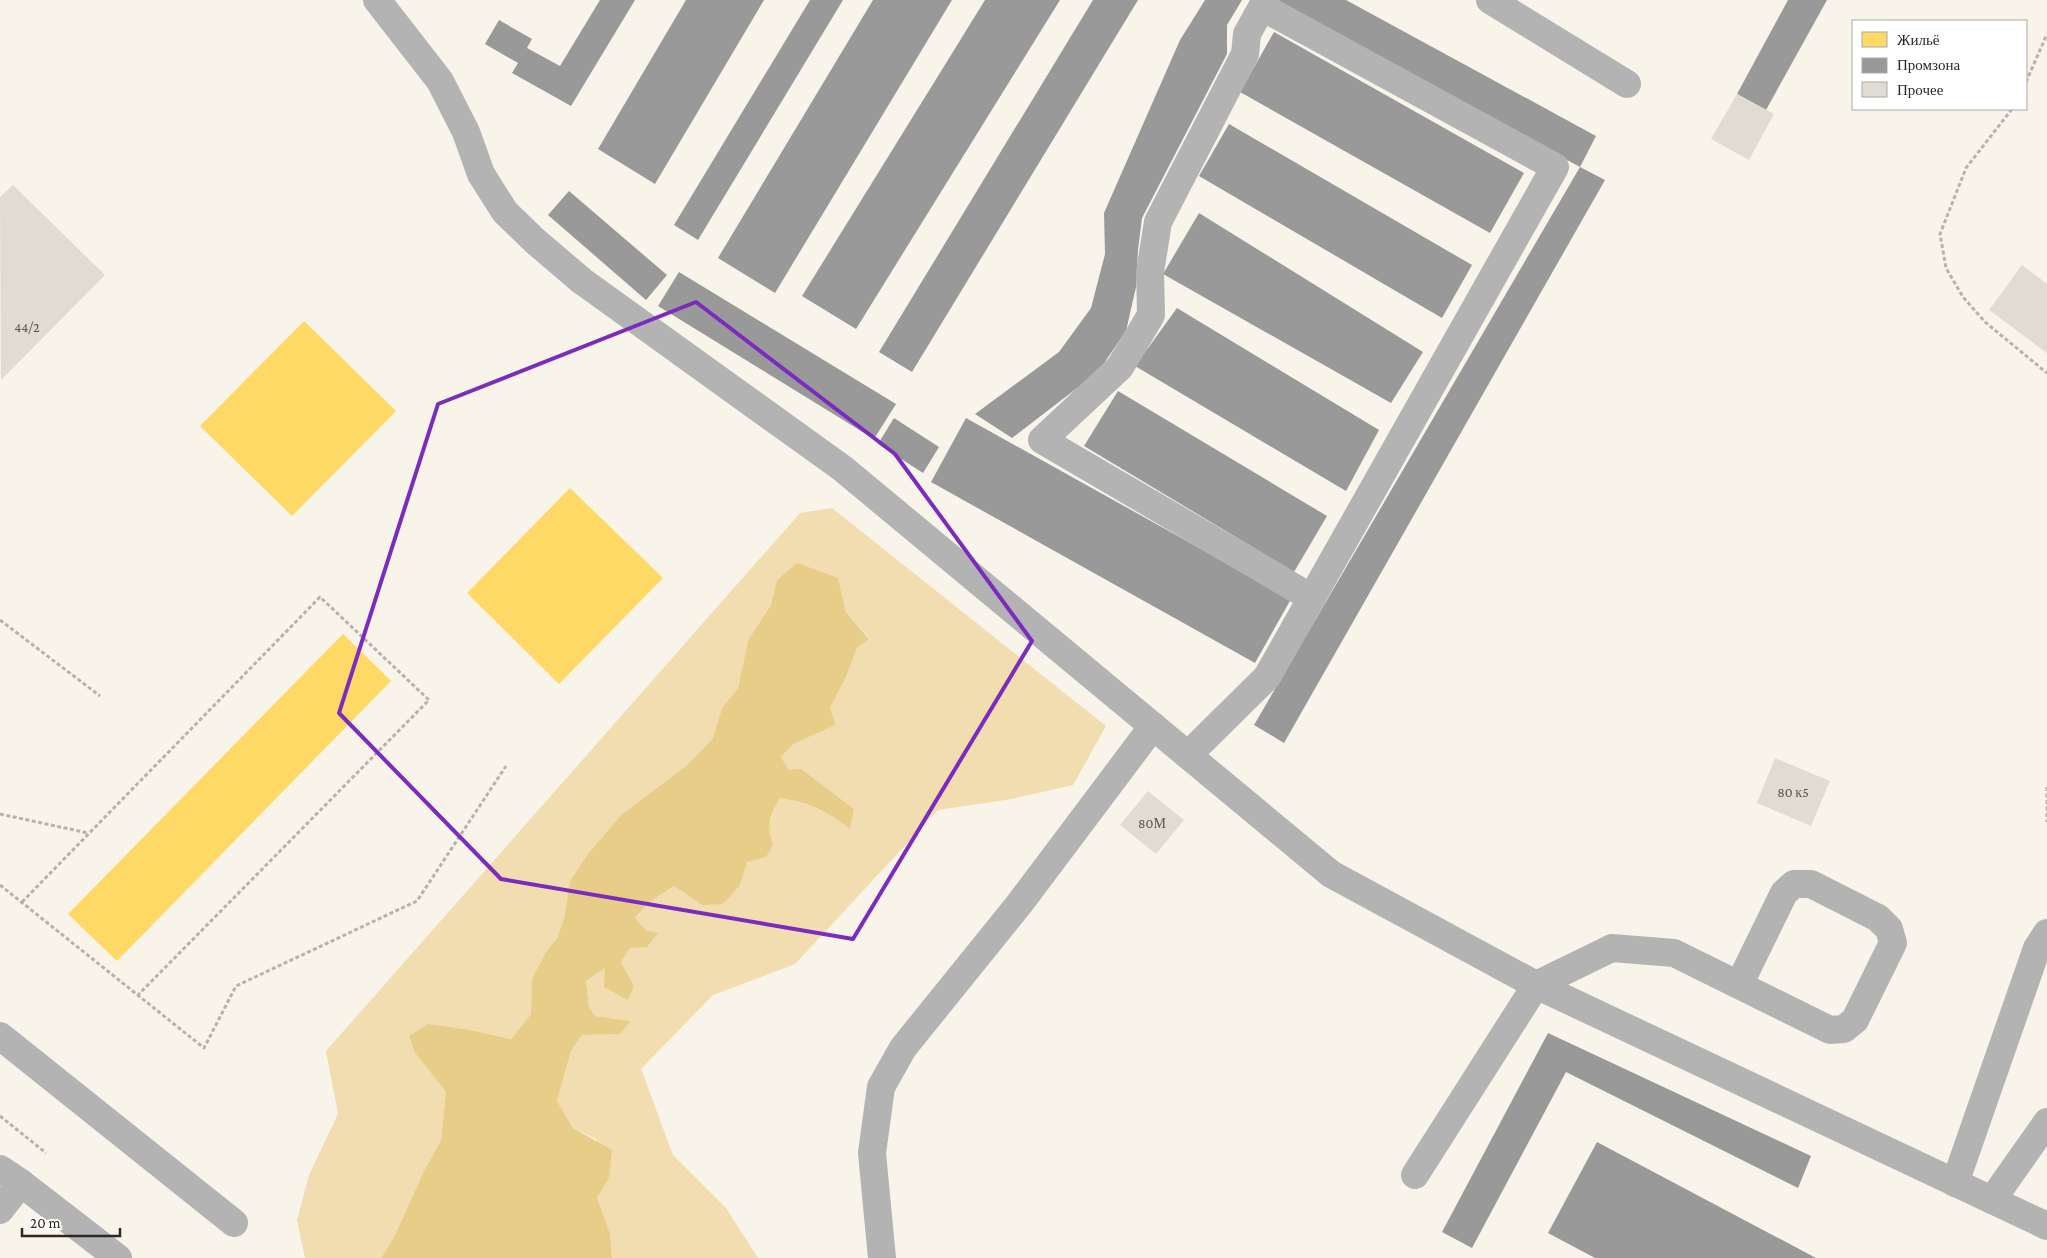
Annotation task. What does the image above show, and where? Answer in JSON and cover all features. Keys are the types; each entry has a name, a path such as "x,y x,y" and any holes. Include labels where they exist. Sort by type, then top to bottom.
{"lane":[{"path":"377,0 440,81 466,132 481,174 505,212 535,242 582,281 842,468 1331,874 1536,985 2047,1226"},
{"path":"1490,0 1627,84"},
{"path":"1188,756 1267,677 1312,598 1555,167 1262,7 1247,34 1246,54 1158,222 1150,272 1151,314 1120,368 1042,440 1312,598"},
{"path":"882,1258 872,1153 881,1087 902,1048 1020,903 1153,726"},
{"path":"1415,1175 1536,985 1612,948 1674,953 1830,1030 1844,1028 1855,1020 1893,943 1889,929 1878,918 1811,884 1794,884 1784,893 1739,985"},
{"path":"1955,1183 2037,948 2047,933"},
{"path":"0,1036 234,1223"},
{"path":"1992,1200 2047,1122"},
{"path":"0,1210 10,1176 118,1258"}],"path":[{"path":"2027,80 2047,34"},
{"path":"2011,110 1966,168 1940,234 1946,268 1963,296 1985,322 2047,373"},
{"path":"22,902 320,597 429,700 138,995"},
{"path":"0,620 100,696"},
{"path":"0,885 204,1048 236,986 417,902 506,766"},
{"path":"2047,786 2047,822"},
{"path":"0,814 89,833"},
{"path":"0,1116 46,1153"}],"highlighted area":[{"path":"696,302 895,454 1032,641 853,939 501,879 339,713 438,404"}],"shaded area":[{"path":"832,508 1106,726 1073,785 1012,799 938,810 795,964 713,995 641,1069 673,1155 726,1208 758,1258 612,1258 609,1234 597,1198 609,1178 596,1139 573,1128 557,1101 571,1051 582,1035 620,1034 631,1021 595,1016 589,1007 586,981 605,968 634,986 621,962 630,948 657,933 646,930 635,919 651,901 674,886 702,905 740,885 747,861 766,857 769,826 780,798 817,808 833,816 849,828 789,770 781,757 793,744 836,725 830,708 846,677 857,648 869,638 846,612 838,578 777,580 771,605 748,640 738,688 722,708 713,738 687,765 621,815 587,855 570,881 564,919 557,938 546,952 533,979 531,1014 511,1039 466,1029 429,1024 415,1053 446,1092 441,1140 423,1173 394,1237 381,1258 305,1258 297,1220 309,1175 338,1114 326,1051 800,513"},
{"path":"797,563 838,578 846,612 869,639 857,648 846,677 830,708 836,725 793,744 781,757 789,770 801,769 854,809 850,829 817,808 780,798 770,821 773,845 766,857 747,862 740,885 723,904 702,905 674,886 651,901 635,918 646,930 658,933 647,947 630,948 621,962 634,986 628,1000 604,987 605,968 586,981 589,1007 595,1016 631,1021 620,1034 582,1035 571,1051 557,1101 573,1128 612,1150 609,1178 597,1198 610,1234 612,1258 381,1258 394,1237 423,1173 441,1140 446,1092 415,1053 409,1036 428,1024 466,1029 511,1039 531,1014 532,979 546,952 557,938 564,919 570,881 587,855 621,815 687,765 713,738 722,708 738,688 748,640 771,605 777,580"}],"building: Жильё":[{"path":"304,321 396,411 292,516 200,426"},
{"path":"570,488 663,578 559,684 467,593"},
{"path":"343,634 391,681 117,961 68,914"}],"building: Промзона":[{"path":"600,0 635,0 571,106 512,73 518,63 485,44 499,20 532,39 527,48 560,66"},
{"path":"686,0 764,0 655,184 598,149"},
{"path":"810,0 843,0 698,240 674,225"},
{"path":"873,0 952,0 775,293 718,258"},
{"path":"985,0 1060,0 856,329 802,296"},
{"path":"1093,0 1138,0 912,372 879,352"},
{"path":"1205,0 1242,0 1227,25 1227,54 1142,218 1136,287 1126,331 1098,372 1012,438 975,414 1059,352 1091,308 1105,254 1104,213 1180,40"},
{"path":"1274,0 1346,0 1596,136 1580,167"},
{"path":"1788,0 1827,0 1766,110 1737,94"},
{"path":"1274,32 1524,173 1490,233 1240,92"},
{"path":"1229,124 1472,265 1442,318 1199,176"},
{"path":"1580,167 1605,180 1284,743 1254,725"},
{"path":"569,191 667,275 646,300 548,215"},
{"path":"1199,213 1423,352 1391,403 1163,274"},
{"path":"679,272 896,404 874,439 658,306"},
{"path":"1177,308 1379,430 1346,491 1135,366"},
{"path":"1118,391 1327,516 1294,572 1084,446"},
{"path":"894,418 939,447 923,473 878,444"},
{"path":"966,418 1291,599 1255,663 931,482"},
{"path":"1548,1033 1811,1156 1798,1188 1566,1072 1472,1248 1442,1232"},
{"path":"1597,1142 1816,1258 1595,1258 1548,1233"}],"building: Прочее":[{"path":"1737,94 1774,114 1749,160 1711,139"},
{"path":"13,185 105,275 1,380 0,197"},
{"path":"2022,265 2047,284 2047,353 1989,310"},
{"path":"1775,758 1830,781 1811,826 1757,803"},
{"path":"1148,791 1184,820 1156,854 1120,825"}]}
